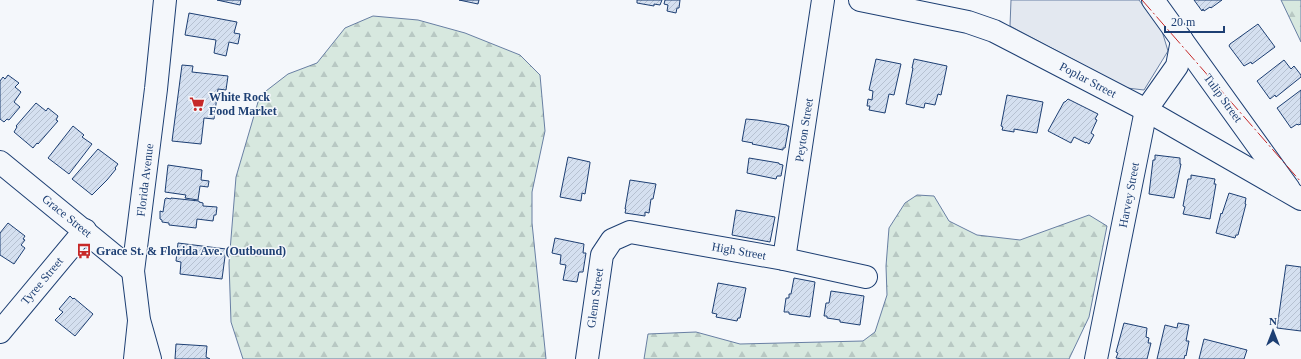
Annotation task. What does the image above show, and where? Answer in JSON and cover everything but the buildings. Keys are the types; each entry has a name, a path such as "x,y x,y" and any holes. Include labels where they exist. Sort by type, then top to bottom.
{"street":[{"name":"Florida Avenue","path":"150,359 140,320 134,271 165,0"},
{"name":"Peyton Street","path":"784,259 823,0"},
{"name":"Poplar Street","path":"860,0 968,22 994,31 1146,110 1297,197"},
{"name":"Tulip Street","path":"1153,0 1297,197"},
{"name":"Harvey Street","path":"1096,359 1146,110 1177,66 1182,40"},
{"name":"Grace Street","path":"0,162 134,271"},
{"name":"Tyree Street","path":"0,332 84,230"},
{"name":"High Street","path":"612,240 630,232 784,259 866,277"},
{"name":"Glenn Street","path":"587,359 602,255 612,240"},
{"path":"135,359 140,320"}],"green space":[{"path":"1281,0 1301,0 1301,42"},
{"path":"373,16 418,20 465,33 520,55 540,75 545,131 532,192 532,223 546,359 243,359 231,322 229,263 236,177 258,102 266,91 288,74 317,63 345,28"},
{"path":"917,195 934,196 949,221 977,235 1020,240 1089,215 1107,226 1089,317 1069,359 644,359 648,334 696,332 740,344 863,341 875,332 887,295 886,266 889,228 905,203"}],"shaded area":[{"path":"1011,0 1139,0 1162,31 1168,51 1144,90 1127,88 1010,26"}],"power":[{"path":"1142,0 1301,182"}],"place":[{"name":"White Rock Food Market","path":"197,104"},
{"name":"Grace St. & Florida Ave. (Outbound)","path":"84,251"}]}
